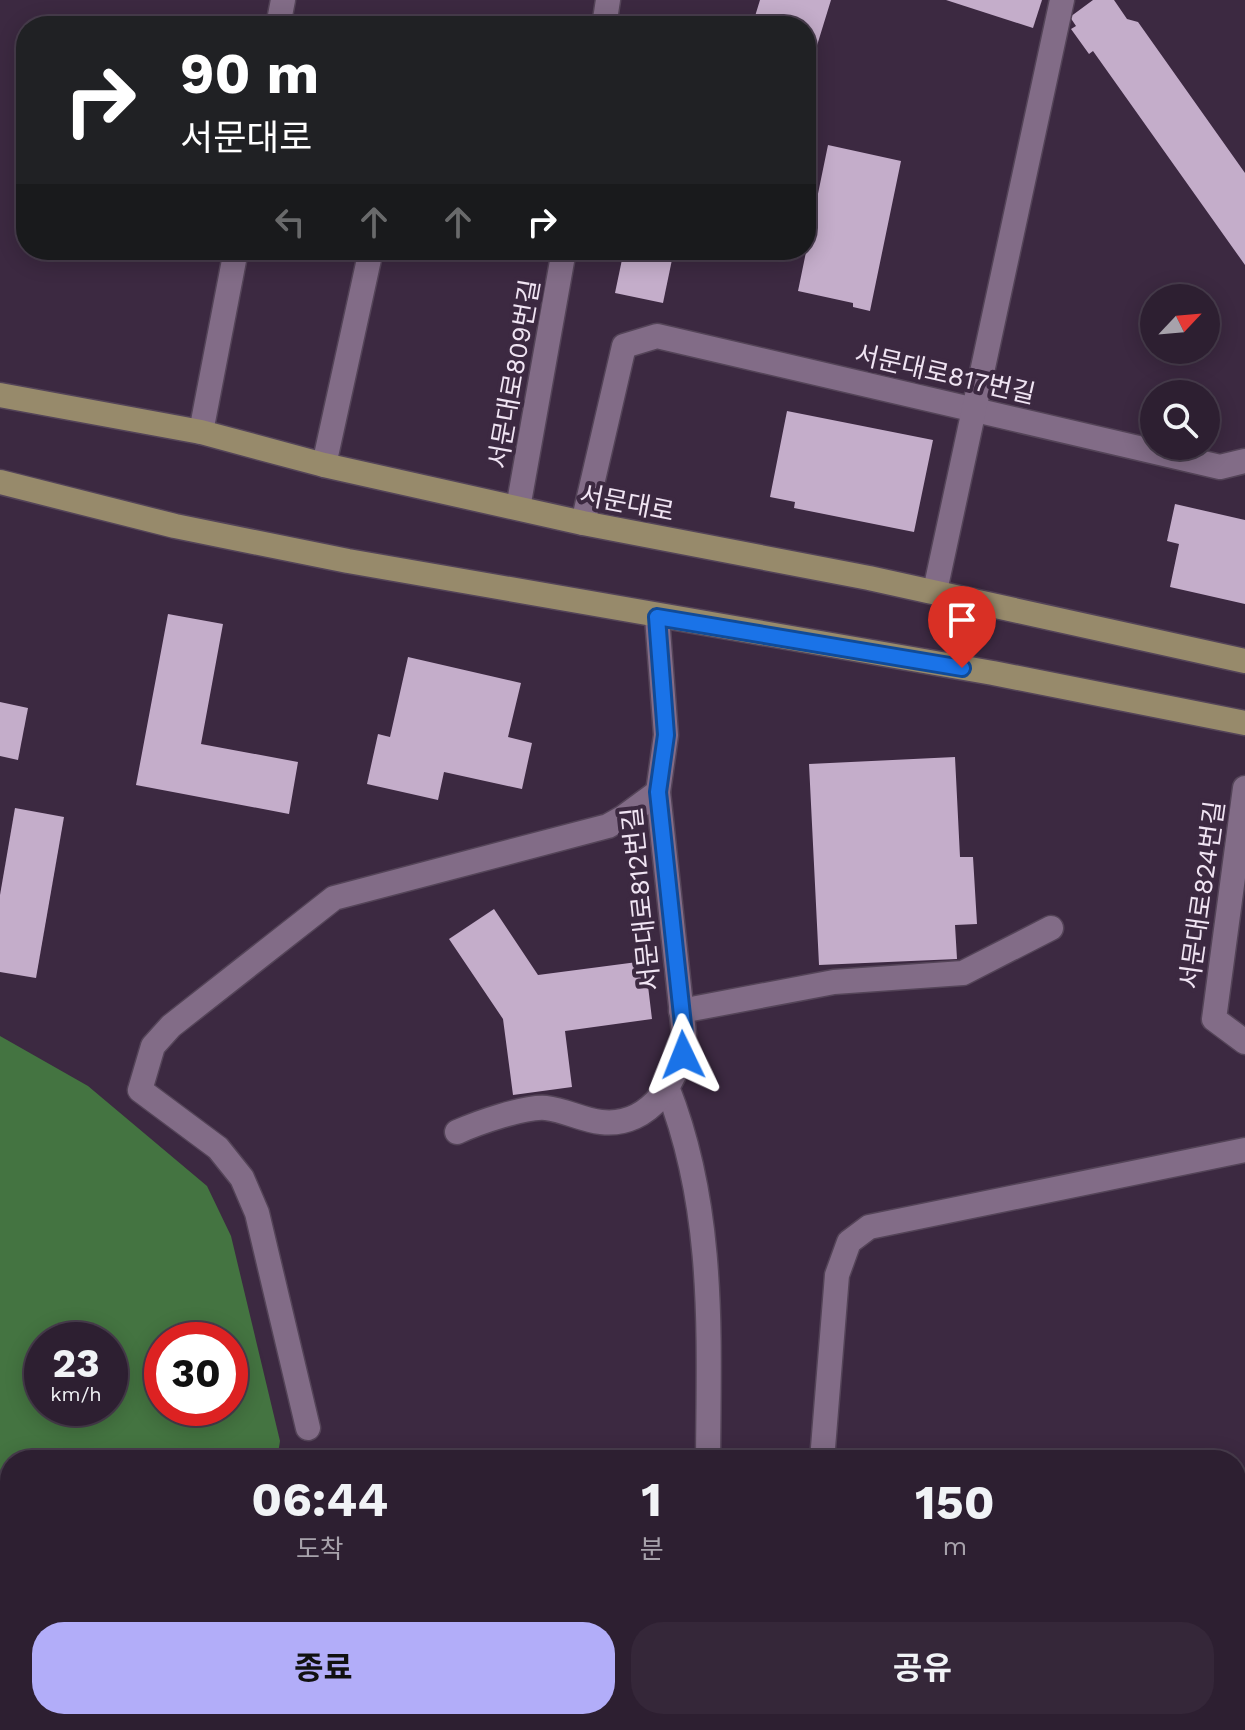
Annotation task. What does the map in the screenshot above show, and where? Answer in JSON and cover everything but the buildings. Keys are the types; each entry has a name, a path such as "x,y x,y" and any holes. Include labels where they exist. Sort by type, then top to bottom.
{"main road":[{"name":"서문대로","path":"0,395 201,432 324,465 583,523 935,591 1245,661"},
{"path":"0,482 218,535 657,617 993,673 1245,723"}],"street":[{"path":"935,591 1062,0"},
{"path":"201,432 234,260"},
{"path":"324,465 369,260"},
{"name":"서문대로809번길","path":"518,508 562,260"},
{"name":"서문대로817번길","path":"583,523 624,346 657,336 1220,467 1245,461"},
{"name":"서문대로812번길","path":"457,1132 482,1121 545,1108 602,1123 621,1122 651,1108 667,1087 683,1055 658,792 666,735 657,617"},
{"name":"서문대로824번길","path":"1245,788 1214,1019 1245,1042"},
{"path":"308,1428 257,1213 242,1178 218,1148 140,1090 153,1046 171,1026 334,898 608,826 658,792"},
{"path":"681,1011 834,982 963,973 1051,928"},
{"path":"667,1087 685,1142 702,1225 709,1297 708,1450"},
{"path":"823,1450 837,1275 849,1242 859,1234 869,1227 1245,1150"}],"green space":[{"path":"0,1036 88,1086 207,1186 231,1236 280,1441 279,1450 0,1450"}],"route":[{"path":"683,1055 684,1034 658,792 666,735 657,617 962,668"}]}
